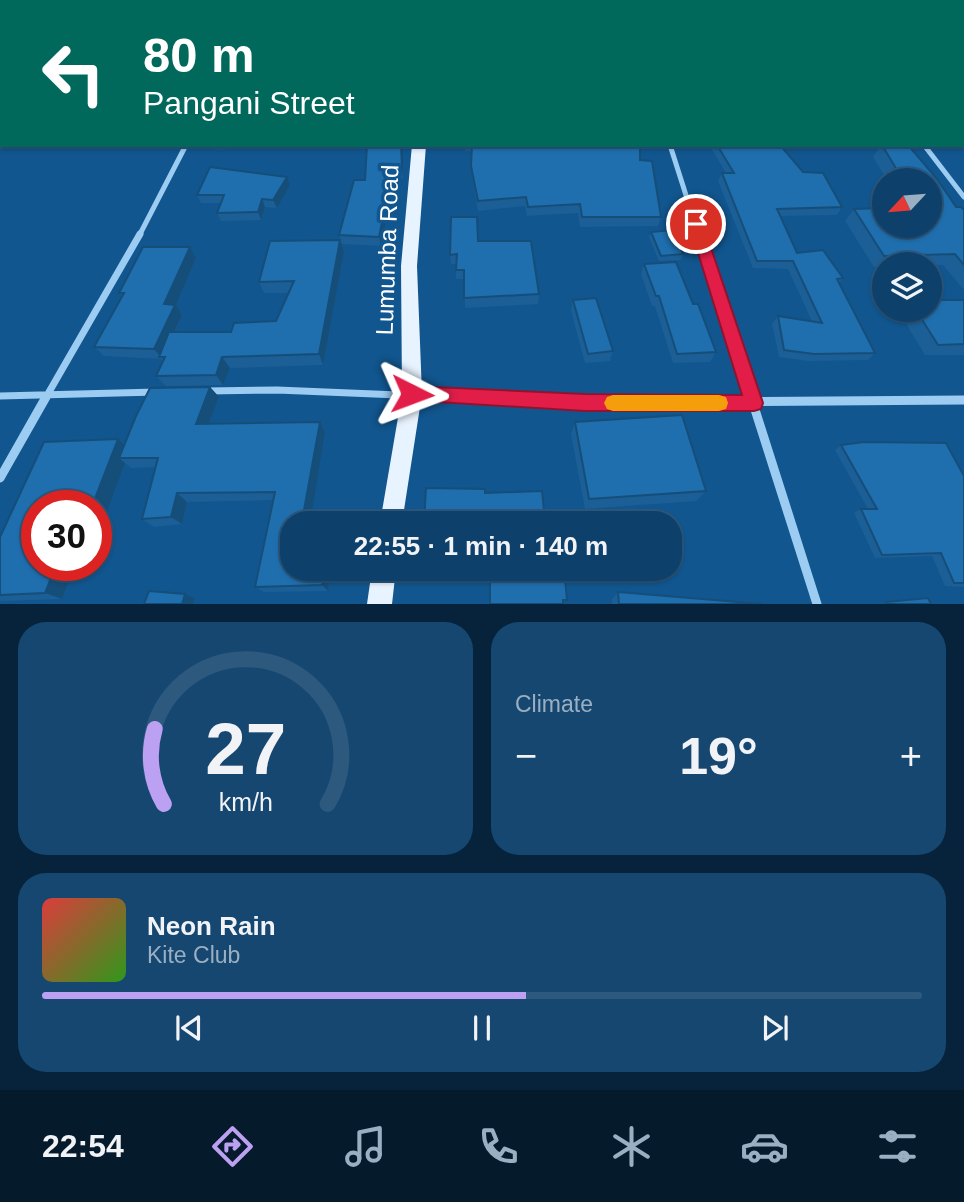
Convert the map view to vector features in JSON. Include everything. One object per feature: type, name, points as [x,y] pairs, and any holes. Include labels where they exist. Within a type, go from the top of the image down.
[{"type":"main road","name":"Lumumba Road","points":[[393,511],[412,394],[409,266],[419,147]]},
{"type":"main road","points":[[379,604],[382,581]]},
{"type":"street","points":[[0,478],[142,231],[185,147]]},
{"type":"street","points":[[671,147],[817,604]]},
{"type":"street","points":[[926,147],[964,197]]},
{"type":"street","points":[[196,391],[276,390],[412,394],[585,403],[964,400]]},
{"type":"street","points":[[0,396],[169,392]]},
{"type":"building","points":[[367,147],[401,147],[402,168],[393,169],[379,237],[339,235],[354,180],[365,180]]},
{"type":"building","points":[[472,147],[640,147],[640,160],[652,161],[661,217],[582,217],[580,204],[528,207],[526,197],[478,201],[471,166]]},
{"type":"building","points":[[718,147],[782,147],[803,172],[823,173],[842,207],[777,209],[797,253],[823,250],[843,278],[837,279],[875,353],[814,354],[784,350],[778,316],[822,323],[793,261],[757,261],[722,173],[734,173]]},
{"type":"building","points":[[883,147],[910,147],[928,168],[896,168]]},
{"type":"building","points":[[210,167],[287,177],[273,200],[262,199],[258,212],[217,213],[224,195],[197,195]]},
{"type":"building","points":[[942,186],[956,207],[964,210],[964,265],[955,254],[881,252],[873,238],[942,238]]},
{"type":"building","points":[[872,208],[872,237],[854,209]]},
{"type":"building","points":[[451,217],[477,217],[478,241],[531,241],[539,294],[464,298],[464,270],[456,270],[457,254],[450,255]]},
{"type":"building","points":[[673,230],[683,254],[661,256],[651,232]]},
{"type":"building","points":[[340,240],[319,354],[222,357],[216,375],[156,376],[165,357],[159,357],[169,332],[231,332],[234,323],[276,321],[294,281],[259,282],[270,241]]},
{"type":"building","points":[[143,247],[190,247],[164,304],[175,305],[154,349],[94,347],[124,293],[119,293]]},
{"type":"building","points":[[676,262],[693,304],[698,304],[716,352],[677,354],[659,296],[656,296],[644,264]]},
{"type":"building","points":[[596,298],[613,351],[588,354],[573,300]]},
{"type":"building","points":[[942,300],[964,300],[964,344],[938,345],[924,322],[942,322]]},
{"type":"building","points":[[210,387],[196,424],[320,422],[304,510],[333,511],[280,511],[280,581],[323,581],[322,585],[255,587],[275,492],[177,493],[171,517],[142,519],[158,458],[119,458],[150,388]]},
{"type":"building","points":[[682,415],[706,491],[589,499],[575,422]]},
{"type":"building","points":[[118,439],[98,490],[22,490],[44,442]]},
{"type":"building","points":[[864,442],[946,443],[964,476],[964,583],[954,583],[941,553],[882,555],[861,509],[877,509],[841,445]]},
{"type":"building","points":[[426,488],[485,489],[485,493],[542,491],[544,511],[425,511]]},
{"type":"building","points":[[21,492],[21,581],[50,581],[45,593],[0,595],[0,537]]},
{"type":"building","points":[[490,581],[565,581],[567,600],[563,600],[563,604],[490,604]]},
{"type":"building","points":[[149,591],[185,594],[182,604],[144,604]]},
{"type":"building","points":[[618,592],[762,604],[619,604]]},
{"type":"building","points":[[928,598],[931,604],[886,602]]},
{"type":"slow traffic","points":[[613,403],[719,403]]},
{"type":"route","points":[[412,394],[585,403],[754,403],[696,224]]}]
